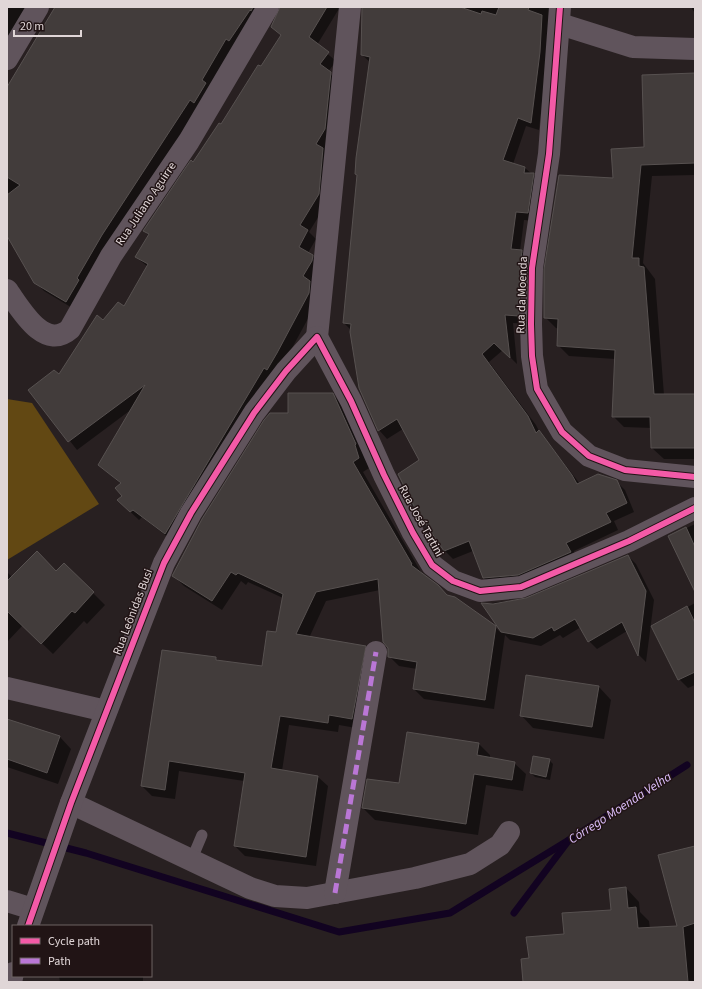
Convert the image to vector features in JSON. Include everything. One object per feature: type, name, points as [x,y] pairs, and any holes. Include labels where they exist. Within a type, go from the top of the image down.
[{"type":"street","points":[[7,59],[38,7]]},
{"type":"street","name":"Rua Juliano Aguirre","points":[[7,290],[31,323],[40,332],[57,336],[63,335],[70,329],[111,256],[189,141],[268,7]]},
{"type":"street","points":[[317,337],[350,7]]},
{"type":"street","points":[[560,15],[633,47],[695,49]]},
{"type":"street","name":"Rua da Moenda","points":[[560,15],[549,154],[532,268],[531,332],[532,356],[537,389],[562,432],[589,456],[625,470],[672,476],[695,477]]},
{"type":"street","name":"Rua José Tartini","points":[[317,337],[351,401],[384,475],[413,533],[432,565],[453,581],[480,591],[521,586],[629,541],[695,508]]},
{"type":"street","name":"Rua Leônidas Busi","points":[[7,901],[31,917],[71,803],[164,563],[191,513],[254,413],[286,371],[317,337]]},
{"type":"street","points":[[335,893],[376,652]]},
{"type":"street","points":[[7,688],[106,711]]},
{"type":"street","points":[[71,803],[250,888],[275,896],[307,898],[415,878],[470,864],[500,844],[510,832]]},
{"type":"lane","points":[[191,861],[202,835]]},
{"type":"shaded area","points":[[7,399],[32,403],[99,504],[7,560]]},
{"type":"building","points":[[55,7],[253,7],[229,41],[226,39],[202,80],[206,83],[194,103],[190,100],[102,235],[77,278],[79,280],[66,302],[34,283],[7,236],[7,195],[20,185],[7,177],[7,87]]},
{"type":"building","points":[[280,7],[327,7],[309,37],[329,52],[320,64],[331,72],[325,129],[316,144],[323,148],[319,194],[300,225],[308,230],[299,247],[313,255],[312,261],[303,276],[310,281],[309,293],[267,370],[264,368],[165,534],[133,510],[130,512],[117,500],[122,496],[115,488],[121,483],[98,465],[145,385],[68,442],[28,390],[54,370],[59,374],[97,315],[103,320],[118,302],[124,306],[148,264],[135,257],[149,234],[143,231],[191,160],[193,162],[219,123],[221,124],[258,65],[261,66],[281,35],[271,27]]},
{"type":"building","points":[[362,7],[460,7],[481,14],[482,11],[496,15],[499,7],[529,7],[528,10],[542,15],[540,52],[531,123],[518,118],[503,160],[525,167],[524,173],[534,173],[528,213],[516,212],[511,249],[522,250],[519,316],[505,315],[510,358],[494,343],[482,354],[528,416],[536,433],[539,430],[577,484],[598,474],[617,480],[627,503],[606,513],[611,522],[566,543],[571,552],[518,575],[483,578],[469,541],[444,551],[416,510],[398,474],[419,460],[397,419],[378,431],[359,388],[350,332],[351,324],[343,323],[357,175],[355,174],[356,158],[370,57],[361,55]]},
{"type":"building","points":[[695,73],[695,163],[641,165],[632,258],[639,258],[639,266],[644,267],[654,394],[695,394],[695,448],[651,448],[650,417],[612,417],[615,350],[557,346],[558,319],[544,318],[544,269],[559,175],[613,178],[611,149],[644,147],[642,75]]},
{"type":"building","points":[[288,393],[333,393],[356,444],[359,458],[353,462],[412,564],[411,565],[438,585],[447,595],[455,597],[496,626],[485,700],[413,689],[417,662],[388,657],[388,648],[383,642],[378,579],[316,592],[296,634],[366,646],[352,719],[329,715],[328,723],[280,716],[271,768],[318,776],[306,857],[234,846],[245,773],[169,761],[165,790],[141,786],[162,650],[216,657],[216,660],[262,666],[267,631],[276,632],[283,594],[238,573],[236,575],[231,572],[212,601],[172,576],[202,519],[264,420],[270,413],[288,413]]},
{"type":"building","points":[[686,527],[695,547],[695,592],[668,536]]},
{"type":"building","points":[[37,551],[56,571],[64,563],[94,592],[75,613],[72,611],[41,644],[7,611],[7,581]]},
{"type":"building","points":[[628,555],[646,591],[638,656],[622,622],[588,642],[575,619],[554,631],[552,627],[533,638],[501,632],[481,603],[493,604],[526,598]]},
{"type":"building","points":[[687,606],[695,623],[695,672],[678,680],[651,626]]},
{"type":"building","points":[[526,675],[599,686],[592,727],[520,716]]},
{"type":"building","points":[[7,719],[60,736],[47,773],[7,759]]},
{"type":"building","points":[[407,732],[479,743],[477,755],[515,762],[512,780],[474,774],[466,824],[362,808],[367,779],[399,783]]},
{"type":"building","points":[[533,756],[550,759],[546,777],[530,773]]},
{"type":"building","points":[[695,846],[695,923],[683,927],[688,982],[523,982],[521,959],[529,958],[526,937],[564,934],[562,913],[611,910],[609,889],[626,887],[628,908],[636,907],[638,928],[677,926],[658,855]]},
{"type":"waterway","name":"Córrego Moenda Velha","points":[[514,913],[569,840],[687,765]]},
{"type":"waterway","points":[[7,833],[86,853],[339,932],[450,913],[569,840]]},
{"type":"marked path","points":[[335,893],[376,652]]},
{"type":"cycle path","points":[[560,7],[549,154],[532,268],[532,356],[537,389],[562,432],[589,456],[625,470],[695,477]]},
{"type":"cycle path","points":[[28,925],[71,803],[164,563],[191,513],[254,413],[286,371],[317,337],[351,401],[384,475],[413,533],[432,565],[453,581],[480,591],[521,587],[629,541],[695,508]]}]
